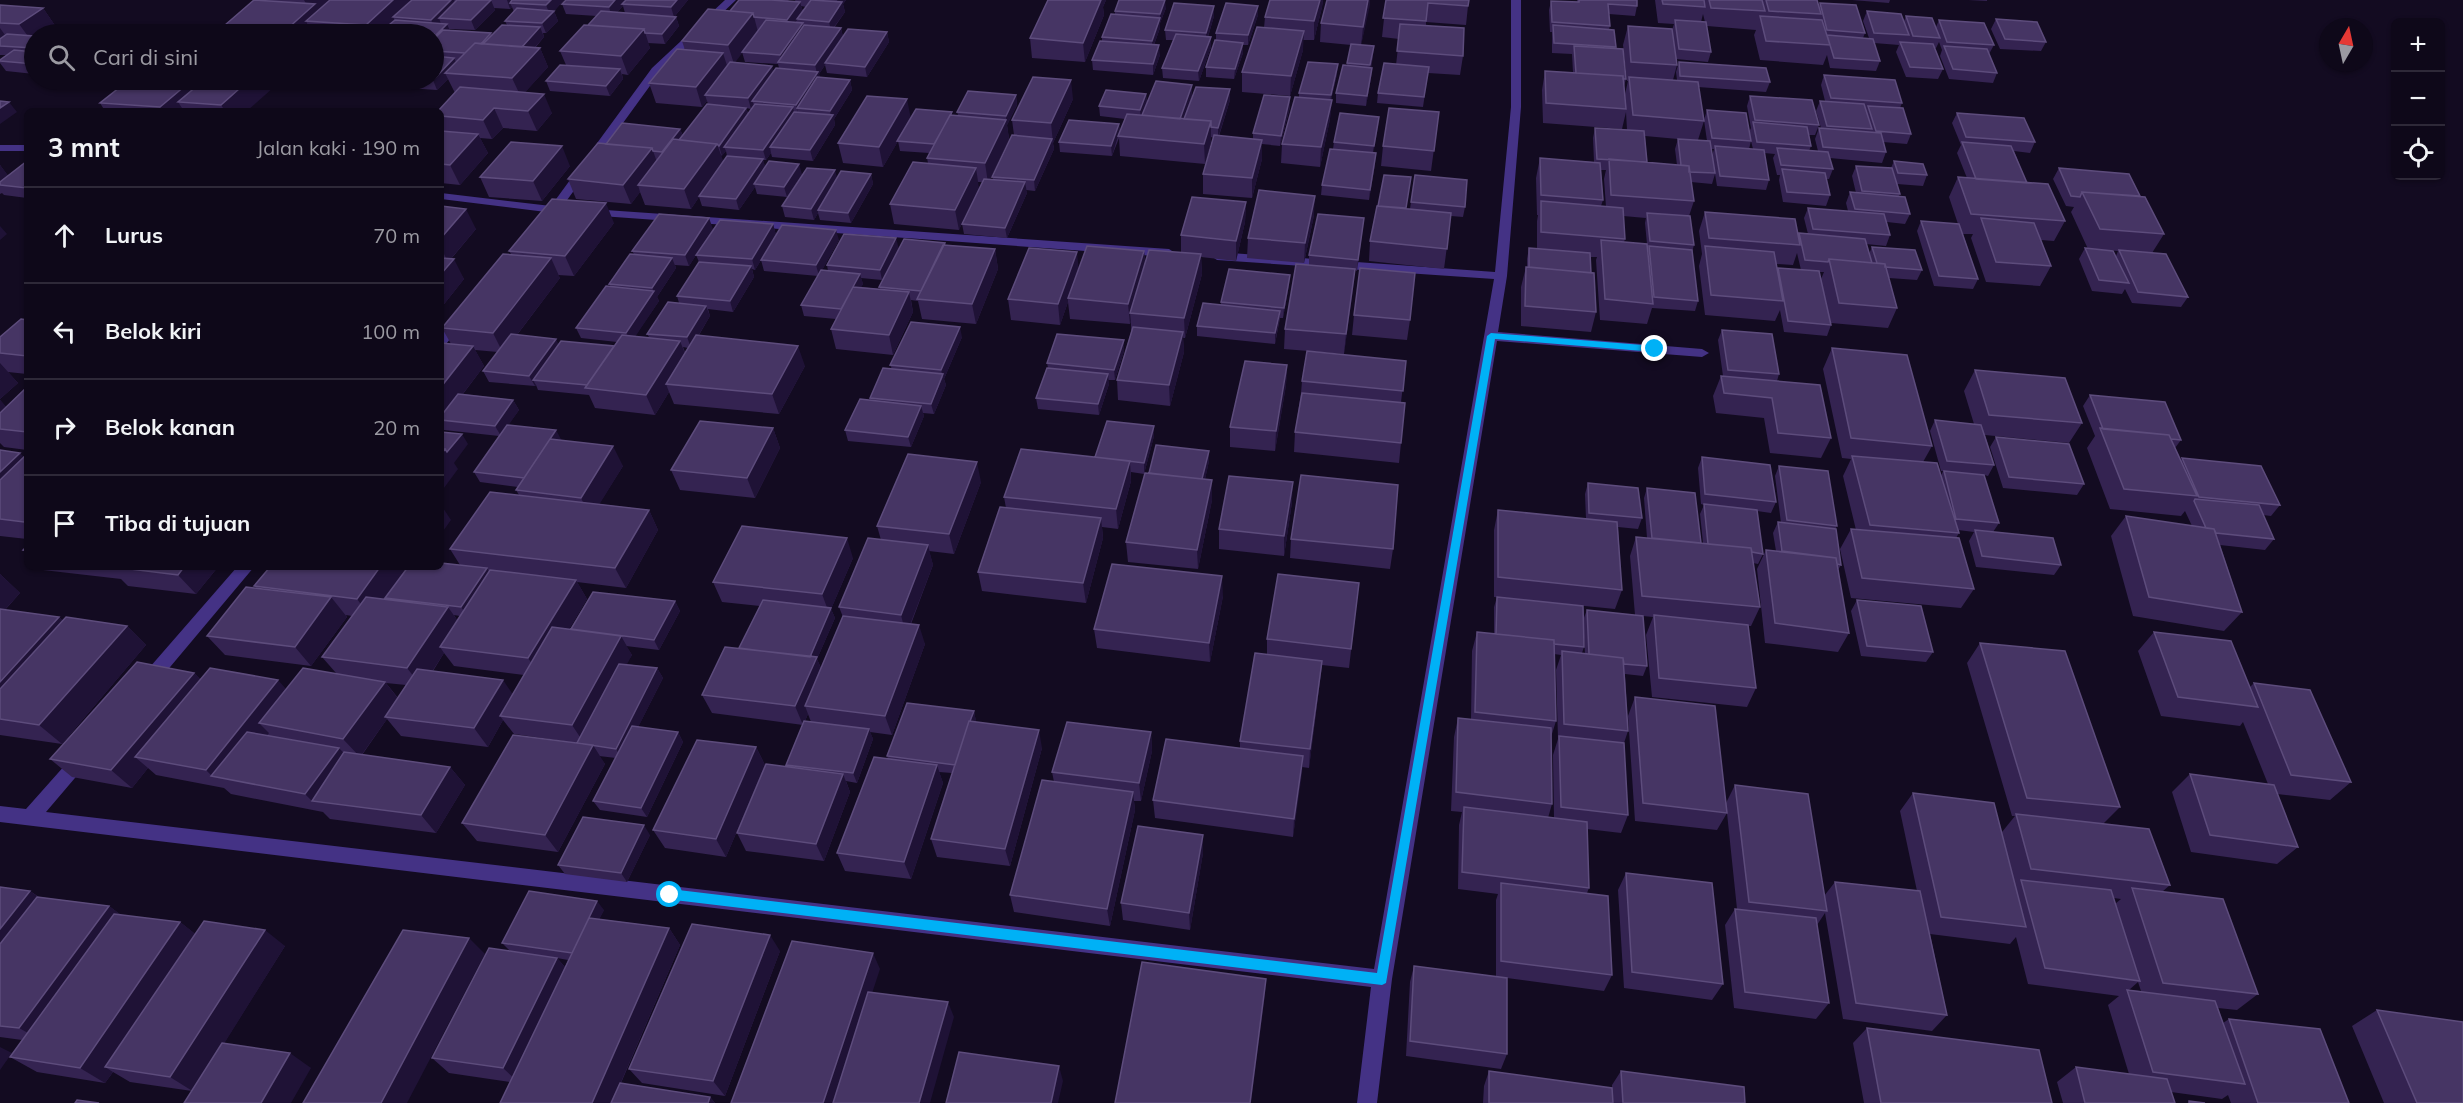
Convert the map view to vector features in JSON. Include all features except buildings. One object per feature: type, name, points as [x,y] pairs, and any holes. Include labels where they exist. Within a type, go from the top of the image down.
[{"type":"street","points":[[550,215],[656,70],[730,0]]},
{"type":"street","points":[[1367,1103],[1382,979],[1501,276],[1516,107],[1516,0]]},
{"type":"street","points":[[0,148],[24,148]]},
{"type":"street","points":[[444,197],[550,215],[1181,254]]},
{"type":"street","points":[[1205,256],[1501,276]]},
{"type":"street","points":[[444,338],[464,315]]},
{"type":"street","points":[[1491,336],[1702,353]]},
{"type":"street","points":[[138,693],[243,570]]},
{"type":"street","points":[[29,819],[91,747]]},
{"type":"street","points":[[0,814],[1382,979]]},
{"type":"route","points":[[670,895],[1382,979],[1491,336],[1655,349]]}]
